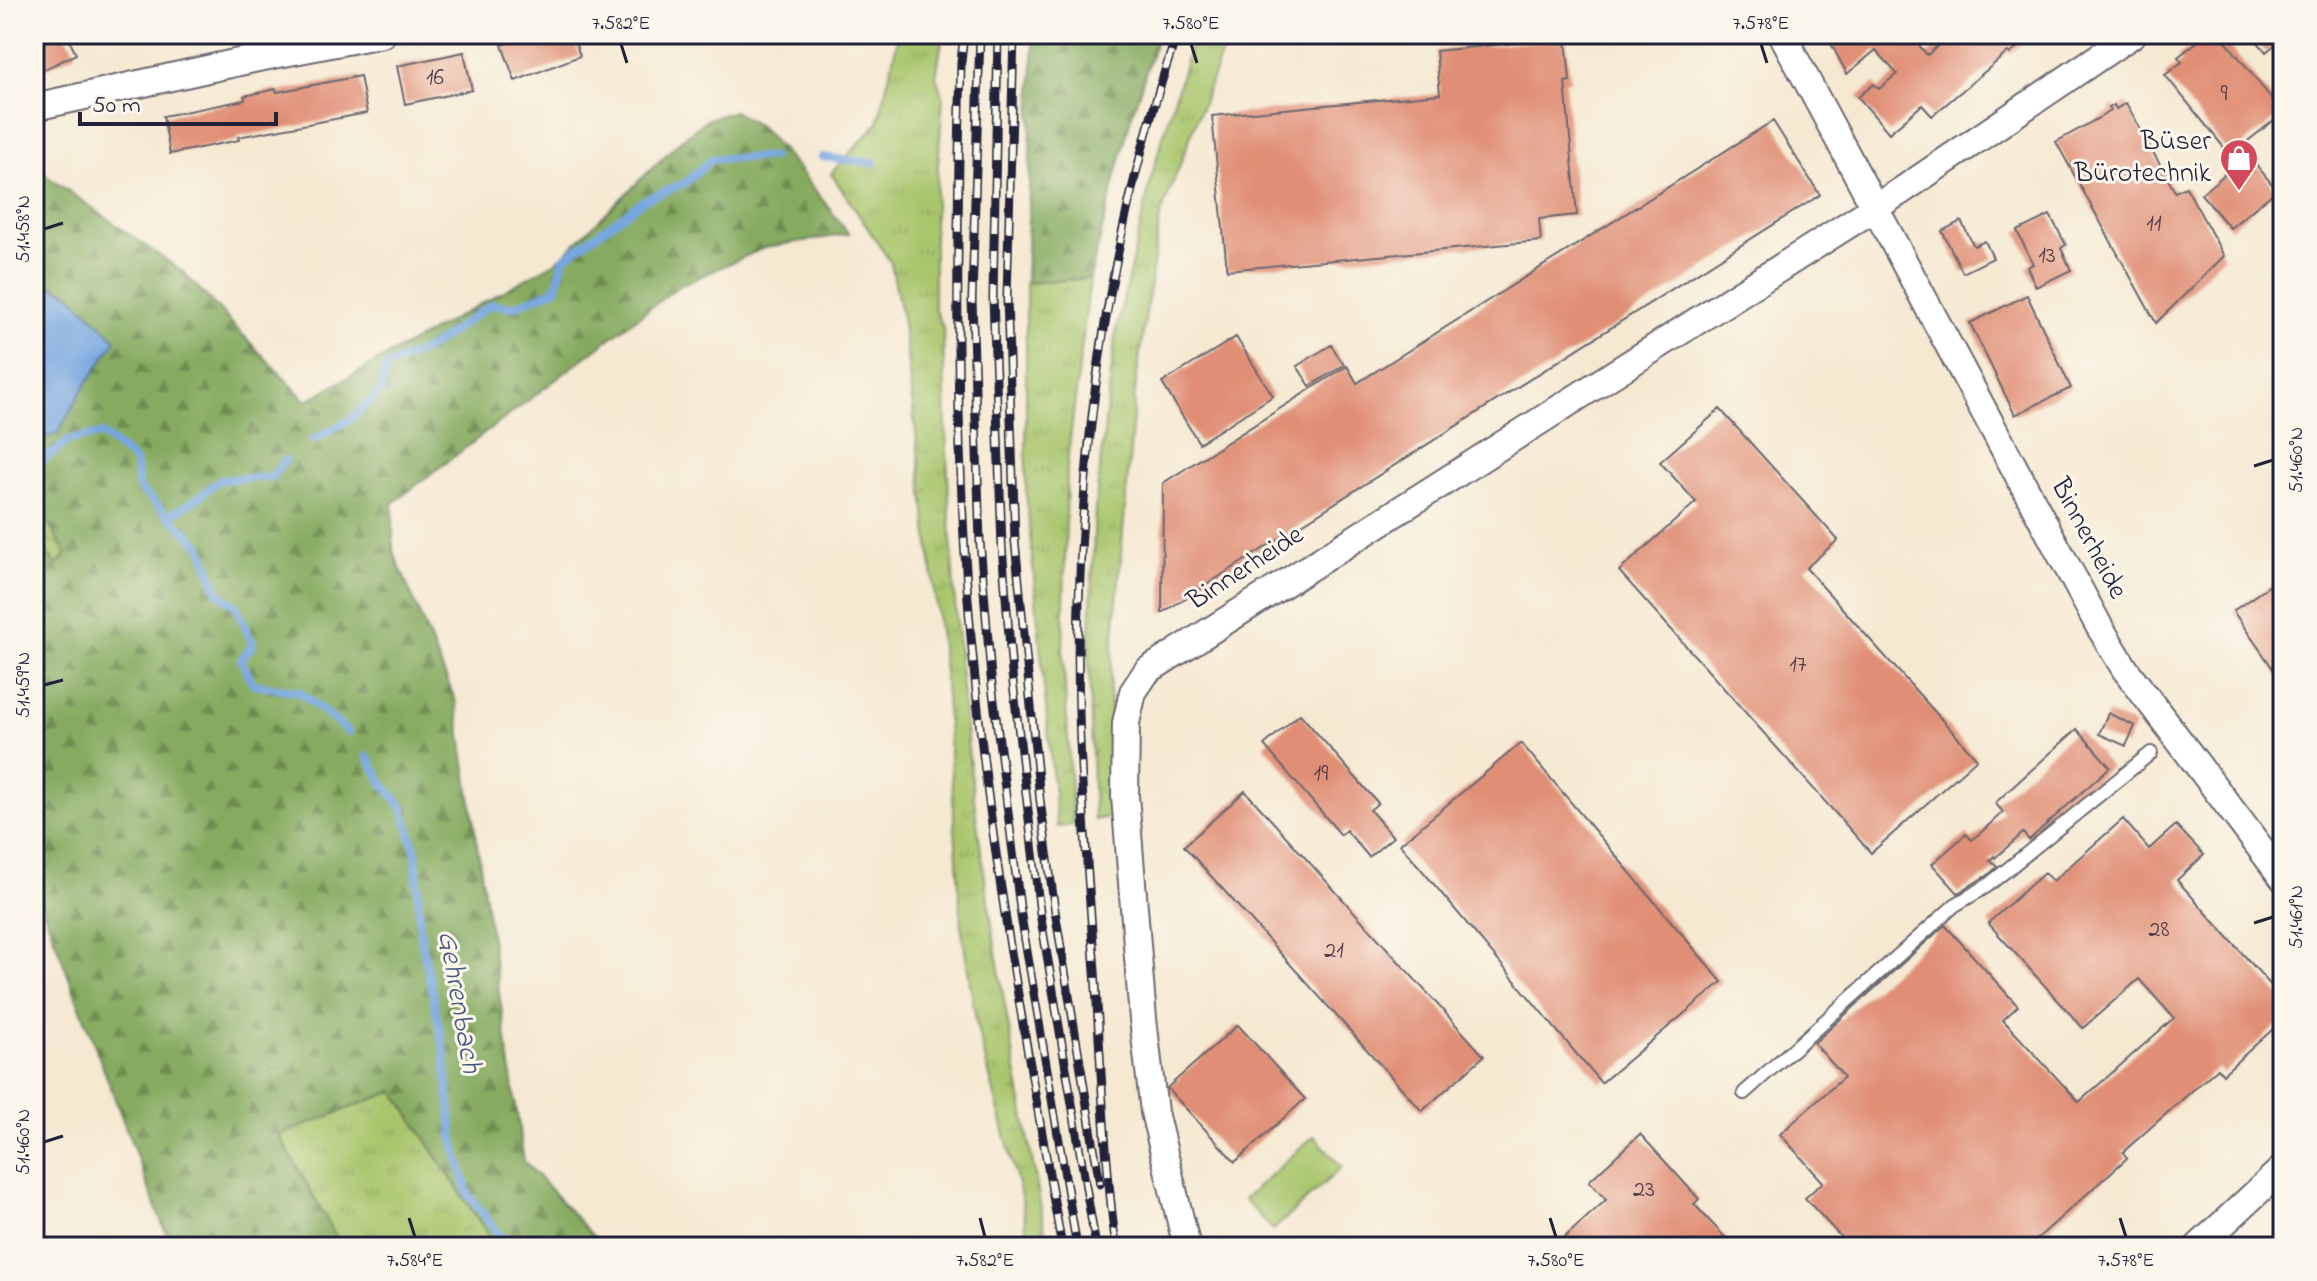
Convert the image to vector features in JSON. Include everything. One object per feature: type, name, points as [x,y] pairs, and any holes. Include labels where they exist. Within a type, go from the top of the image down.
[{"type":"street","points":[[34,103],[39,106],[250,47],[382,34]]},
{"type":"street","name":"Binnerheide","points":[[1782,34],[2099,626],[2125,669],[2283,878]]},
{"type":"street","name":"Binnerheide","points":[[1187,1247],[1154,1112],[1143,1019],[1125,796],[1126,723],[1133,692],[1147,671],[1901,191],[2124,36]]},
{"type":"street","points":[[2198,1247],[2283,1168]]},
{"type":"lane","points":[[1744,1093],[1955,905],[1987,886],[2151,753]]},
{"type":"green space","points":[[899,34],[943,34],[936,77],[943,97],[934,220],[934,307],[943,328],[949,505],[961,682],[990,911],[1048,1247],[1029,1247],[1022,1200],[977,1027],[962,932],[945,681],[903,323],[891,263],[831,173],[878,123]]},
{"type":"green space","points":[[1034,34],[1158,34],[1130,121],[1090,278],[1026,283]]},
{"type":"green space","points":[[1194,34],[1229,34],[1160,217],[1136,381],[1109,694],[1120,815],[1094,820],[1089,658],[1095,509],[1116,331],[1154,167]]},
{"type":"green space","points":[[734,111],[762,128],[849,234],[766,247],[679,286],[393,503],[393,551],[456,702],[524,1161],[603,1247],[496,1247],[394,1091],[279,1135],[342,1247],[171,1247],[34,885],[34,167],[183,272],[306,401],[556,262],[681,140],[708,119]]},
{"type":"green space","points":[[1090,278],[1067,464],[1063,654],[1073,825],[1057,827],[1026,491],[1026,283]]},
{"type":"green space","points":[[34,500],[66,554],[57,565],[34,538]]},
{"type":"green space","points":[[394,1091],[496,1247],[342,1247],[279,1135]]},
{"type":"green space","points":[[1314,1136],[1342,1167],[1273,1230],[1244,1199]]},
{"type":"water","points":[[34,280],[69,293],[116,340],[58,433],[34,441]]},
{"type":"building","points":[[34,34],[66,34],[76,54],[41,71],[34,55]]},
{"type":"building","points":[[531,34],[572,34],[580,56],[515,81],[502,45]]},
{"type":"building","points":[[1826,34],[1910,34],[1927,55],[1952,34],[2034,34],[1932,116],[1922,105],[1889,133],[1858,97],[1874,84],[1879,89],[1897,74],[1876,50],[1847,74]]},
{"type":"building","points":[[2207,34],[2220,34],[2283,113],[2230,155],[2165,75],[2182,62],[2178,57]]},
{"type":"building","points":[[2251,34],[2283,34],[2283,38],[2266,52]]},
{"type":"building","points":[[1566,38],[1570,81],[1565,82],[1577,215],[1539,219],[1541,241],[1227,270],[1212,116],[1440,94],[1436,51]]},
{"type":"building","points":[[464,52],[472,90],[405,104],[397,66]]},
{"type":"building","points":[[360,76],[367,113],[238,137],[239,140],[170,154],[163,116],[245,100],[244,96],[276,89],[277,92]]},
{"type":"building","points":[[2126,103],[2175,192],[2186,187],[2224,256],[2156,323],[2056,142],[2111,111],[2109,108],[2114,105],[2116,109]]},
{"type":"building","points":[[1773,121],[1820,195],[1162,613],[1163,483],[1347,366],[1357,383]]},
{"type":"building","name":"Büser Bürotechnik","points":[[2248,155],[2277,190],[2230,228],[2201,194]]},
{"type":"building","points":[[2050,215],[2066,245],[2061,248],[2071,270],[2036,287],[2027,267],[2033,264],[2017,231]]},
{"type":"building","points":[[1961,221],[1974,246],[1985,241],[1993,258],[1963,273],[1942,231]]},
{"type":"building","points":[[2027,295],[2071,388],[2015,415],[1970,323]]},
{"type":"building","points":[[1236,337],[1273,396],[1199,443],[1162,383]]},
{"type":"building","points":[[1331,345],[1344,365],[1310,386],[1297,366]]},
{"type":"building","points":[[1720,409],[1838,540],[1806,568],[1977,759],[1871,853],[1619,571],[1696,502],[1660,462]]},
{"type":"building","points":[[2283,576],[2283,683],[2233,611]]},
{"type":"building","points":[[2108,713],[2135,726],[2126,746],[2099,734]]},
{"type":"building","points":[[1300,714],[1378,803],[1370,810],[1393,837],[1369,857],[1346,830],[1341,835],[1264,745]]},
{"type":"building","points":[[2077,729],[2110,767],[2029,840],[2023,833],[1994,856],[1990,860],[1997,867],[1985,878],[1958,893],[1932,864],[1966,834],[1972,840],[2003,812],[1995,803]]},
{"type":"building","points":[[1521,743],[1722,982],[1601,1083],[1400,844]]},
{"type":"building","points":[[1245,791],[1484,1056],[1422,1111],[1184,846]]},
{"type":"building","points":[[2123,819],[2149,849],[2176,825],[2204,855],[2177,880],[2283,999],[2283,1020],[2223,1074],[2218,1068],[2123,1152],[2127,1158],[2028,1247],[1850,1247],[1805,1198],[1823,1182],[1780,1134],[1844,1077],[1814,1043],[1945,925],[2018,1006],[2003,1020],[2079,1102],[2174,1018],[2139,979],[2083,1028],[1988,923],[2044,873],[2053,881]]},
{"type":"building","points":[[1238,1025],[1305,1099],[1235,1162],[1167,1088]]},
{"type":"building","points":[[1640,1134],[1699,1199],[1694,1204],[1734,1247],[1554,1247],[1606,1200],[1589,1181]]},
{"type":"waterway","points":[[313,440],[351,419],[381,391],[386,366],[427,349],[492,304],[512,307],[556,289],[564,258],[644,200],[685,183],[712,159],[773,157]]},
{"type":"waterway","points":[[822,157],[874,163]]},
{"type":"waterway","name":"Gehrenbach","points":[[34,463],[39,464],[69,440],[102,434],[135,461],[139,488],[201,546],[218,593],[236,606],[253,644],[241,660],[253,684],[300,692],[348,732]]},
{"type":"waterway","points":[[169,516],[219,480],[272,477],[285,460]]},
{"type":"waterway","name":"Gehrenbach","points":[[367,756],[384,785],[403,808],[416,854],[420,932],[444,1051],[454,1142],[468,1194],[499,1235],[517,1247]]},
{"type":"railway","points":[[964,34],[959,139],[958,371],[968,602],[1002,893],[1062,1247]]},
{"type":"railway","points":[[980,34],[972,300],[980,542],[991,677],[1021,916],[1077,1247]]},
{"type":"railway","points":[[998,34],[993,298],[1002,546],[1012,674],[1040,913],[1096,1247]]},
{"type":"railway","points":[[1014,34],[1007,298],[1015,541],[1040,800],[1100,1184]]},
{"type":"railway","points":[[1116,1247],[1106,1144],[1080,740],[1078,648],[1082,530],[1096,386],[1120,243],[1155,103],[1177,34]]},
{"type":"place","name":"Büser Bürotechnik","points":[[2239,192]]}]
